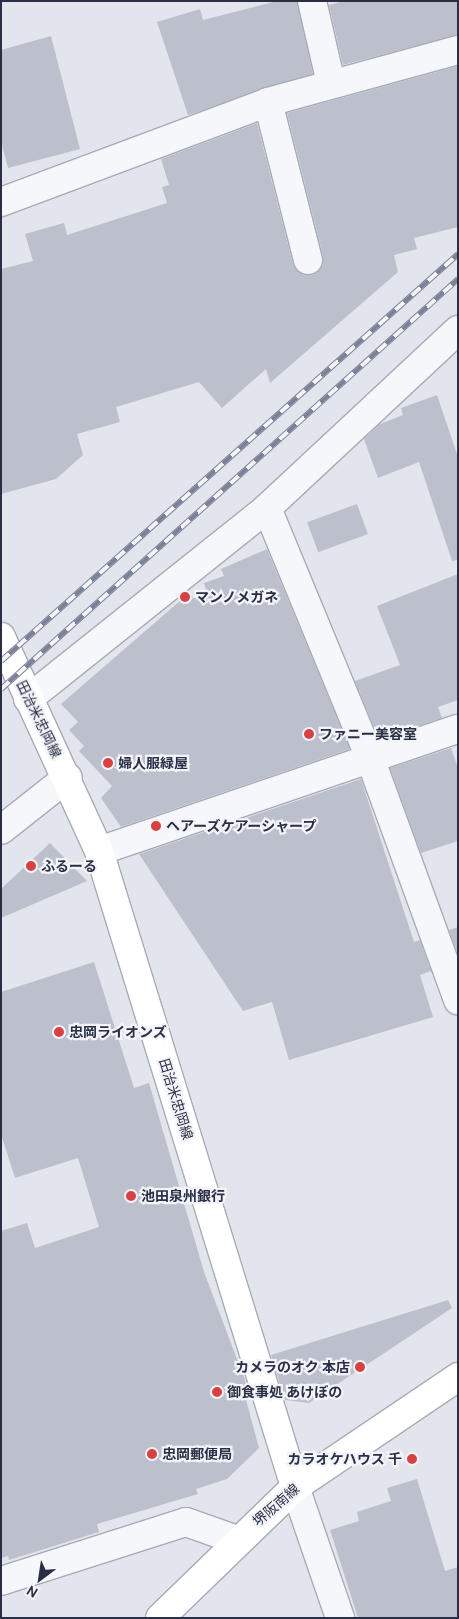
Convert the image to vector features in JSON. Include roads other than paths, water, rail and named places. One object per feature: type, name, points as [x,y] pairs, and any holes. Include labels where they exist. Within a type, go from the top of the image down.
[{"type":"main road","name":"田治米忠岡線","points":[[1,637],[28,699],[68,777],[99,851],[296,1487]]},
{"type":"main road","name":"堺阪南線","points":[[160,1618],[237,1540],[296,1487],[458,1377]]},
{"type":"street","points":[[312,1],[332,83]]},
{"type":"street","points":[[1,202],[268,102],[458,50]]},
{"type":"street","points":[[268,102],[308,260]]},
{"type":"street","points":[[28,699],[266,508],[458,330]]},
{"type":"street","points":[[266,508],[370,758],[458,1000]]},
{"type":"street","points":[[99,851],[458,729]]},
{"type":"street","points":[[1,830],[68,777]]},
{"type":"street","points":[[296,1487],[340,1618]]},
{"type":"street","points":[[1,1580],[186,1522],[237,1540]]},
{"type":"railway","points":[[1,661],[458,254]]},
{"type":"railway","points":[[1,689],[458,279]]},
{"type":"place","name":"マンノメガネ","points":[[185,597]]},
{"type":"place","name":"ファニー美容室","points":[[309,734]]},
{"type":"place","name":"婦人服緑屋","points":[[108,763]]},
{"type":"place","name":"ヘアーズケアーシャープ","points":[[156,826]]},
{"type":"place","name":"ふるーる","points":[[31,866]]},
{"type":"place","name":"忠岡ライオンズ","points":[[59,1032]]},
{"type":"place","name":"池田泉州銀行","points":[[131,1196]]},
{"type":"place","name":"カメラのオク 本店","points":[[360,1367]]},
{"type":"place","name":"御食事処 あけぼの","points":[[217,1392]]},
{"type":"place","name":"忠岡郵便局","points":[[152,1454]]},
{"type":"place","name":"カラオケハウス 千","points":[[412,1459]]}]
